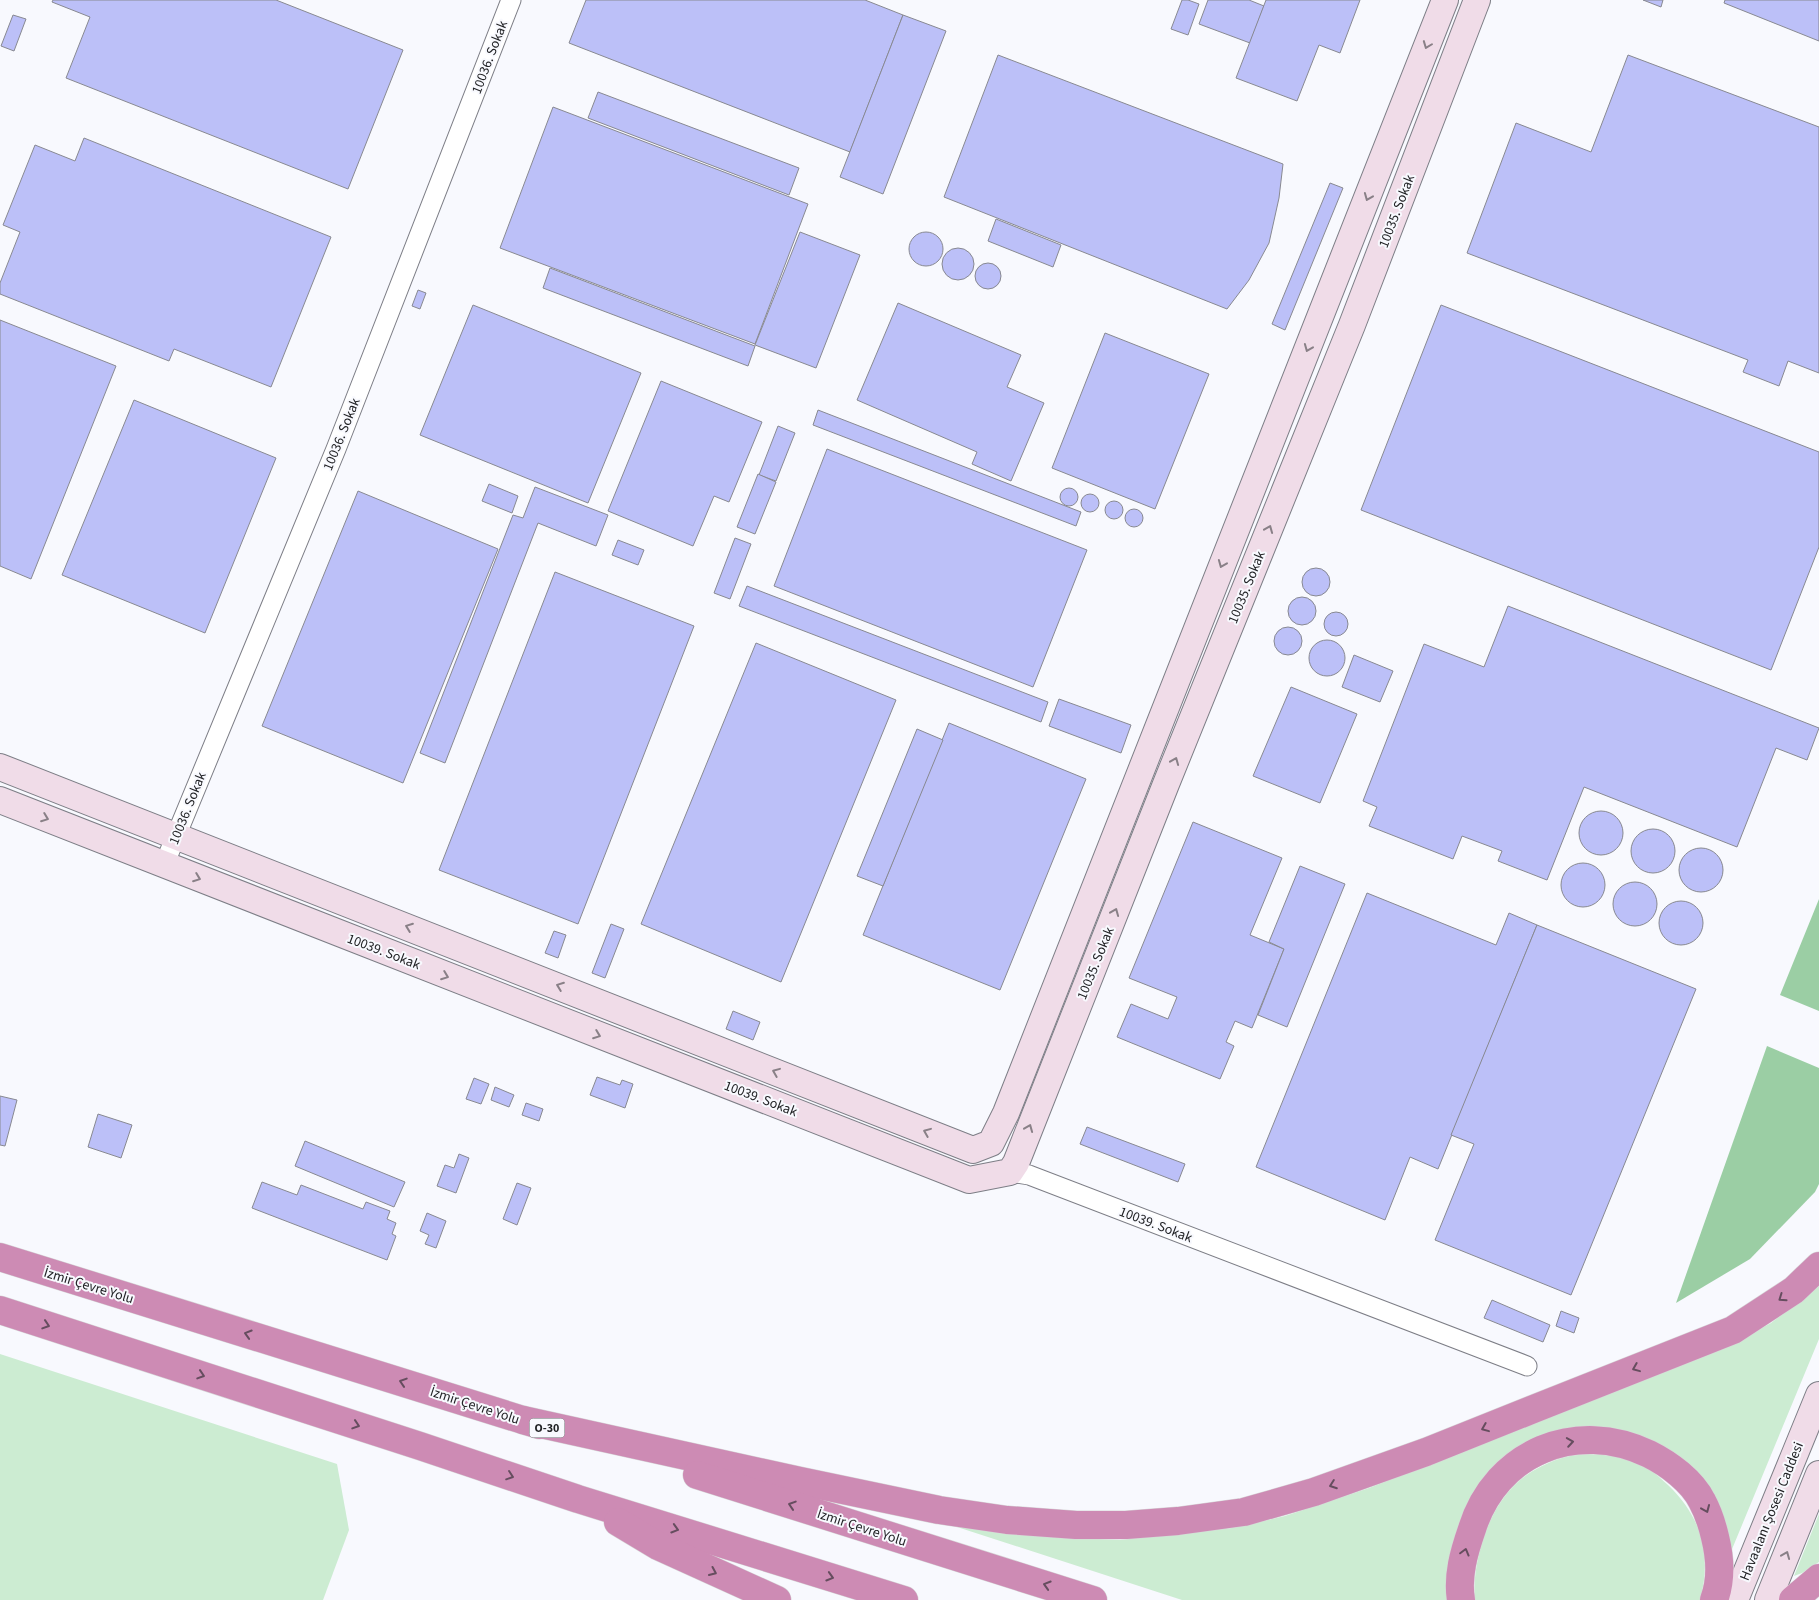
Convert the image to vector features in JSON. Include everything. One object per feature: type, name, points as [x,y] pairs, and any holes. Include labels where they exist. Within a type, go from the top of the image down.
[{"type":"highway","name":"İzmir Çevre Yolu","points":[[0,1257],[1093,1600]]},
{"type":"highway","points":[[523,1420],[939,1510],[1007,1520],[1076,1525],[1126,1525],[1178,1521],[1244,1512],[1314,1492],[1426,1452],[1733,1330],[1794,1290],[1819,1266]]},
{"type":"highway","points":[[0,1310],[578,1499],[904,1600]]},
{"type":"highway","points":[[1461,1600],[1459,1590],[1463,1557],[1482,1503],[1495,1484],[1516,1465],[1537,1452],[1569,1440],[1608,1440],[1639,1449],[1662,1460],[1683,1477],[1702,1500],[1712,1523],[1720,1555],[1718,1589],[1714,1600]]},
{"type":"highway","points":[[578,1499],[658,1546],[777,1600]]},
{"type":"highway","points":[[1793,1600],[1819,1578]]},
{"type":"street","name":"10036. Sokak","points":[[164,865],[339,440],[511,0]]},
{"type":"street","name":"10035. Sokak","points":[[176,836],[973,1150],[991,1143],[1006,1113],[1445,0]]},
{"type":"street","name":"10035. Sokak","points":[[1010,1172],[1016,1163],[1162,794],[1352,326],[1477,0]]},
{"type":"street","points":[[0,767],[176,836]]},
{"type":"street","name":"10039. Sokak","points":[[0,800],[969,1180],[1010,1172],[1029,1175],[1527,1366]]},
{"type":"street","name":"Havaalanı Şosesi Caddesi","points":[[1735,1600],[1819,1395]]},
{"type":"street","points":[[1768,1600],[1819,1474]]},
{"type":"green space","points":[[1819,899],[1819,1011],[1780,995]]},
{"type":"green space","points":[[1767,1046],[1819,1068],[1819,1184],[1815,1192],[1750,1259],[1676,1303]]},
{"type":"green space","points":[[1819,1286],[1819,1339],[1730,1554],[1664,1447],[1640,1436],[1612,1428],[1582,1427],[1544,1436],[1507,1457],[1484,1478],[1469,1501],[1458,1527],[1447,1600],[1182,1600],[954,1526],[1056,1537],[1120,1540],[1232,1528],[1285,1516],[1369,1488],[1726,1347],[1771,1323]]},
{"type":"green space","points":[[0,1354],[337,1464],[349,1530],[323,1600],[0,1600]]},
{"type":"green space","points":[[1589,1454],[1620,1457],[1642,1465],[1680,1497],[1696,1524],[1704,1553],[1705,1568],[1700,1600],[1475,1600],[1475,1577],[1481,1547],[1488,1525],[1503,1499],[1512,1488],[1534,1470],[1562,1458]]},
{"type":"green space","points":[[1819,1514],[1819,1562],[1794,1576]]},
{"type":"building","points":[[53,0],[276,0],[403,50],[348,189],[66,78],[90,17],[52,2]]},
{"type":"building","points":[[586,0],[865,0],[903,15],[850,152],[569,43]]},
{"type":"building","points":[[1182,0],[1199,4],[1188,35],[1171,29]]},
{"type":"building","points":[[1208,0],[1249,0],[1264,6],[1250,43],[1199,24]]},
{"type":"building","points":[[1266,0],[1360,0],[1340,53],[1319,45],[1297,101],[1236,78]]},
{"type":"building","points":[[1643,0],[1663,0],[1661,7]]},
{"type":"building","points":[[1725,0],[1819,0],[1819,41],[1724,3]]},
{"type":"building","points":[[13,15],[26,19],[14,51],[1,46]]},
{"type":"building","points":[[903,15],[946,31],[883,194],[840,177]]},
{"type":"building","points":[[998,55],[1283,164],[1279,198],[1269,243],[1249,280],[1227,309],[944,197]]},
{"type":"building","points":[[1628,55],[1819,127],[1819,373],[1788,361],[1779,386],[1743,372],[1748,360],[1467,253],[1516,123],[1591,152]]},
{"type":"building","points":[[598,92],[799,168],[789,195],[588,118]]},
{"type":"building","points":[[553,107],[808,204],[755,344],[500,248]]},
{"type":"building","points":[[84,138],[331,237],[271,387],[174,349],[169,361],[0,294],[0,283],[20,232],[3,225],[35,145],[75,161]]},
{"type":"building","points":[[1330,183],[1343,188],[1285,330],[1272,324]]},
{"type":"building","points":[[996,219],[1061,245],[1053,267],[988,241]]},
{"type":"building","points":[[800,232],[860,255],[816,368],[755,345]]},
{"type":"building","points":[[926,232],[938,237],[943,249],[938,261],[926,266],[914,261],[909,249],[914,237]]},
{"type":"building","points":[[958,248],[964,249],[969,253],[973,258],[973,270],[969,275],[964,279],[958,280],[952,279],[947,275],[943,270],[942,264],[943,258],[947,253],[952,249]]},
{"type":"building","points":[[988,263],[997,267],[1001,276],[997,285],[988,289],[979,285],[975,276],[979,267]]},
{"type":"building","points":[[550,268],[755,346],[748,366],[543,288]]},
{"type":"building","points":[[418,290],[426,293],[420,309],[412,306]]},
{"type":"building","points":[[898,303],[1021,355],[1007,387],[1044,403],[1011,481],[972,464],[977,452],[857,400]]},
{"type":"building","points":[[473,305],[641,373],[588,503],[420,435]]},
{"type":"building","points":[[1441,305],[1819,452],[1819,547],[1771,670],[1361,510]]},
{"type":"building","points":[[0,320],[116,366],[31,579],[0,566]]},
{"type":"building","points":[[1105,333],[1209,374],[1155,509],[1052,468]]},
{"type":"building","points":[[661,381],[762,422],[729,502],[714,496],[693,546],[608,511]]},
{"type":"building","points":[[134,400],[276,458],[205,633],[62,575]]},
{"type":"building","points":[[818,410],[1081,512],[1076,526],[813,425]]},
{"type":"building","points":[[778,426],[795,433],[776,481],[759,475]]},
{"type":"building","points":[[827,449],[1087,550],[1033,687],[774,586]]},
{"type":"building","points":[[758,474],[776,482],[755,534],[737,527]]},
{"type":"building","points":[[489,484],[518,496],[512,513],[482,501]]},
{"type":"building","points":[[535,487],[608,515],[596,546],[538,523],[445,763],[420,753],[513,515],[523,518]]},
{"type":"building","points":[[1069,488],[1075,491],[1078,497],[1075,503],[1069,506],[1063,503],[1060,497],[1063,491]]},
{"type":"building","points":[[358,491],[498,549],[403,783],[262,726]]},
{"type":"building","points":[[1086,494],[1094,494],[1099,499],[1097,510],[1086,512],[1081,507],[1081,499]]},
{"type":"building","points":[[1110,501],[1118,501],[1123,506],[1121,517],[1110,519],[1105,514],[1105,506]]},
{"type":"building","points":[[1134,509],[1140,512],[1143,518],[1140,524],[1134,527],[1128,524],[1125,518],[1128,512]]},
{"type":"building","points":[[735,538],[751,544],[730,599],[714,593]]},
{"type":"building","points":[[618,540],[644,550],[638,565],[612,555]]},
{"type":"building","points":[[1316,568],[1326,572],[1330,582],[1326,592],[1316,596],[1306,592],[1302,582],[1306,572]]},
{"type":"building","points":[[555,572],[694,626],[578,924],[439,870]]},
{"type":"building","points":[[747,586],[1048,702],[1041,722],[739,606]]},
{"type":"building","points":[[1302,597],[1312,601],[1316,611],[1312,621],[1302,625],[1292,621],[1288,611],[1292,601]]},
{"type":"building","points":[[1508,606],[1819,728],[1807,760],[1776,748],[1737,847],[1584,787],[1547,880],[1498,861],[1502,851],[1462,836],[1453,859],[1369,826],[1377,807],[1363,801],[1424,644],[1484,667]]},
{"type":"building","points":[[1336,612],[1345,615],[1348,624],[1345,633],[1336,636],[1327,633],[1324,624],[1327,615]]},
{"type":"building","points":[[1288,627],[1298,631],[1302,641],[1298,651],[1288,655],[1278,651],[1274,641],[1278,631]]},
{"type":"building","points":[[1327,640],[1339,646],[1345,658],[1339,670],[1327,676],[1315,670],[1309,658],[1315,646]]},
{"type":"building","points":[[756,643],[896,700],[781,982],[641,924]]},
{"type":"building","points":[[1354,655],[1393,671],[1380,702],[1342,687]]},
{"type":"building","points":[[1291,687],[1357,714],[1320,803],[1253,776]]},
{"type":"building","points":[[1059,699],[1131,725],[1121,753],[1049,726]]},
{"type":"building","points":[[949,723],[1086,779],[1000,990],[863,935]]},
{"type":"building","points":[[917,729],[943,740],[883,886],[857,876]]},
{"type":"building","points":[[1605,811],[1617,817],[1622,824],[1622,842],[1617,849],[1610,854],[1597,855],[1589,852],[1582,845],[1579,829],[1582,821],[1589,814]]},
{"type":"building","points":[[1193,822],[1282,858],[1250,935],[1284,949],[1252,1028],[1235,1021],[1226,1042],[1234,1046],[1220,1079],[1117,1037],[1131,1004],[1168,1019],[1177,997],[1129,978]]},
{"type":"building","points":[[1657,829],[1669,835],[1674,842],[1674,860],[1669,867],[1662,872],[1649,873],[1641,870],[1634,863],[1631,847],[1634,839],[1641,832]]},
{"type":"building","points":[[1705,848],[1717,854],[1722,861],[1722,879],[1717,886],[1710,891],[1697,892],[1689,889],[1682,882],[1679,866],[1682,858],[1689,851]]},
{"type":"building","points":[[1587,863],[1599,869],[1604,876],[1604,894],[1599,901],[1592,906],[1579,907],[1571,904],[1564,897],[1561,881],[1564,873],[1571,866]]},
{"type":"building","points":[[1300,866],[1345,884],[1287,1027],[1258,1015],[1284,949],[1269,942]]},
{"type":"building","points":[[1639,882],[1651,888],[1656,895],[1656,913],[1651,920],[1644,925],[1631,926],[1623,923],[1616,916],[1613,900],[1616,892],[1623,885]]},
{"type":"building","points":[[1367,893],[1496,945],[1509,913],[1537,925],[1438,1169],[1410,1157],[1385,1220],[1256,1167]]},
{"type":"building","points":[[1677,901],[1685,901],[1697,907],[1703,923],[1697,939],[1685,945],[1677,945],[1665,939],[1659,927],[1659,919],[1665,907]]},
{"type":"building","points":[[611,924],[624,929],[605,978],[592,973]]},
{"type":"building","points":[[1537,925],[1696,989],[1571,1295],[1435,1240],[1474,1144],[1451,1135]]},
{"type":"building","points":[[554,931],[566,935],[558,958],[545,953]]},
{"type":"building","points":[[733,1011],[760,1022],[753,1040],[726,1029]]},
{"type":"building","points":[[597,1077],[620,1085],[622,1080],[633,1084],[625,1108],[590,1095]]},
{"type":"building","points":[[474,1078],[489,1084],[481,1104],[466,1099]]},
{"type":"building","points":[[495,1087],[514,1095],[509,1107],[491,1100]]},
{"type":"building","points":[[0,1096],[17,1100],[5,1146],[0,1145]]},
{"type":"building","points":[[526,1103],[543,1109],[539,1121],[522,1115]]},
{"type":"building","points":[[98,1114],[132,1125],[121,1158],[88,1147]]},
{"type":"building","points":[[1087,1127],[1185,1164],[1178,1182],[1080,1144]]},
{"type":"building","points":[[305,1141],[405,1182],[394,1207],[295,1166]]},
{"type":"building","points":[[459,1154],[469,1158],[456,1193],[437,1186],[445,1165],[454,1168]]},
{"type":"building","points":[[262,1182],[297,1195],[301,1185],[363,1209],[366,1202],[390,1211],[387,1219],[396,1223],[392,1234],[396,1236],[387,1260],[252,1208]]},
{"type":"building","points":[[517,1183],[531,1188],[517,1225],[503,1219]]},
{"type":"building","points":[[427,1213],[446,1221],[436,1248],[425,1244],[429,1235],[420,1231]]},
{"type":"building","points":[[1492,1300],[1550,1325],[1543,1342],[1484,1318]]},
{"type":"building","points":[[1561,1311],[1579,1318],[1574,1333],[1556,1326]]}]
